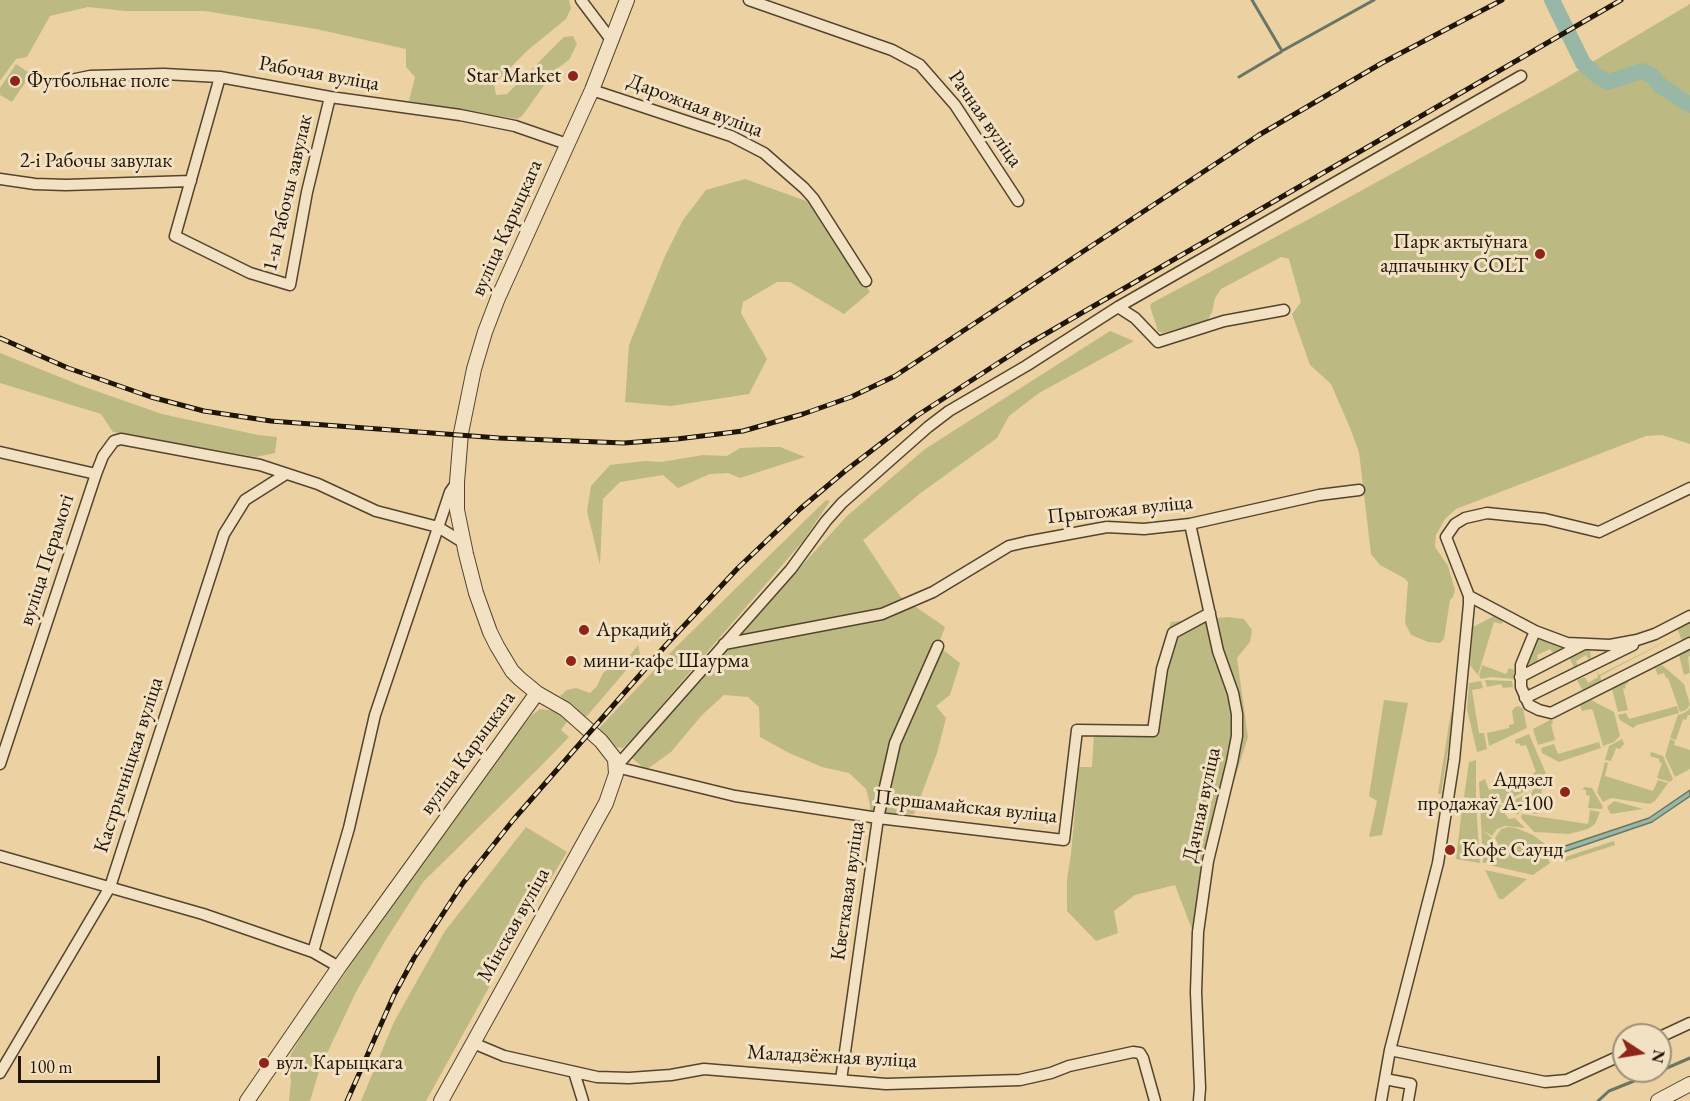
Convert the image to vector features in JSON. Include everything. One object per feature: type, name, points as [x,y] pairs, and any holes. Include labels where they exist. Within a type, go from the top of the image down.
[{"type":"street","points":[[581,0],[612,41]]},
{"type":"street","name":"вуліца Карыцкага","points":[[247,1101],[339,967],[537,693],[512,671],[490,632],[476,593],[457,510],[461,433],[474,369],[498,298],[592,90],[627,0]]},
{"type":"street","name":"Рачная вуліца","points":[[749,0],[892,50],[920,66],[955,105],[1017,201]]},
{"type":"street","name":"Рабочая вуліца","points":[[61,82],[90,76],[164,74],[220,77],[330,97],[460,115],[504,124],[567,144]]},
{"type":"street","points":[[616,768],[791,569],[826,521],[928,427],[949,411],[1026,366],[1118,307],[1521,76]]},
{"type":"street","name":"2-і Рабочы завулак","points":[[175,236],[220,77]]},
{"type":"street","name":"Дарожная вуліца","points":[[592,90],[731,136],[764,153],[813,198],[866,281]]},
{"type":"street","name":"1-ы Рабочы завулак","points":[[175,236],[250,273],[290,285],[307,192],[330,97]]},
{"type":"street","name":"2-і Рабочы завулак","points":[[0,179],[35,184],[66,185],[191,181]]},
{"type":"street","points":[[1118,307],[1135,318],[1158,342],[1224,321],[1284,310]]},
{"type":"street","name":"вуліца Перамогі","points":[[0,764],[96,474],[103,456],[114,441],[121,439],[260,465]]},
{"type":"street","points":[[0,452],[96,474]]},
{"type":"street","points":[[260,465],[318,484],[376,511],[438,527],[464,543]]},
{"type":"street","points":[[260,465],[266,486]]},
{"type":"street","name":"Кастрычніцкая вуліца","points":[[0,1073],[110,887],[218,549],[233,516],[245,500],[286,474]]},
{"type":"street","name":"вуліца Карыцкага","points":[[313,952],[349,828],[375,715],[450,492],[457,482]]},
{"type":"street","points":[[1381,1101],[1390,1050],[1438,863],[1454,760],[1467,639],[1469,596],[1446,537],[1455,524],[1465,518],[1487,513],[1537,518],[1599,532],[1690,488]]},
{"type":"street","name":"Прыгожая вуліца","points":[[724,644],[882,614],[933,592],[1009,546],[1107,527],[1144,529],[1190,524],[1318,495],[1359,490]]},
{"type":"street","name":"Дачная вуліца","points":[[1190,524],[1218,651],[1233,693],[1237,714],[1237,736],[1208,861],[1198,932],[1196,992],[1199,1101]]},
{"type":"street","points":[[1469,596],[1535,632],[1568,642],[1610,645],[1655,634]]},
{"type":"street","name":"Першамайская вуліца","points":[[616,768],[735,796],[878,818],[1064,840],[1077,730],[1153,731],[1162,669],[1173,633],[1210,613]]},
{"type":"street","points":[[1525,698],[1690,616]]},
{"type":"street","points":[[1535,632],[1527,649],[1520,676],[1525,698],[1533,708],[1551,713],[1690,643]]},
{"type":"street","points":[[1520,676],[1584,644]]},
{"type":"street","name":"Кветкавая вуліца","points":[[841,1080],[878,818],[895,743],[938,646]]},
{"type":"street","points":[[537,693],[565,709],[591,730],[609,749],[615,759],[616,768]]},
{"type":"street","name":"Мінская вуліца","points":[[441,1101],[606,803],[616,768]]},
{"type":"street","points":[[0,855],[202,914],[313,952],[339,967]]},
{"type":"street","points":[[1672,1031],[1690,1023]]},
{"type":"street","name":"Маладзёжная вуліца","points":[[473,1043],[504,1056],[597,1077],[629,1078],[671,1075],[704,1069],[886,1083],[1020,1080],[1069,1066],[1133,1052],[1140,1053],[1143,1058],[1155,1101]]},
{"type":"street","points":[[1390,1050],[1545,1082],[1567,1080],[1612,1059]]},
{"type":"street","points":[[574,1072],[583,1101]]},
{"type":"street","points":[[1385,1079],[1411,1084],[1408,1101]]},
{"type":"street","points":[[1658,1101],[1690,1084]]},
{"type":"shaded area","points":[[0,0],[569,0],[571,8],[566,19],[528,50],[494,84],[496,95],[507,94],[564,37],[573,36],[577,44],[569,60],[555,70],[522,116],[517,119],[409,101],[415,77],[406,67],[406,49],[316,29],[205,11],[125,11],[88,7],[50,16],[27,57],[16,59],[0,81]]},
{"type":"shaded area","points":[[1690,4],[1690,444],[1662,435],[1646,436],[1456,509],[1445,519],[1436,535],[1435,547],[1448,566],[1455,590],[1450,600],[1444,639],[1440,643],[1428,642],[1411,635],[1405,623],[1408,582],[1380,565],[1371,554],[1359,452],[1331,384],[1310,365],[1292,314],[1301,302],[1289,259],[1281,257],[1221,289],[1215,298],[1207,321],[1162,333],[1158,331],[1150,306],[1555,84]]},
{"type":"shaded area","name":"Футбольнае поле","points":[[16,64],[31,74],[12,102],[0,95],[0,88]]},
{"type":"shaded area","points":[[745,179],[809,202],[870,292],[844,314],[790,282],[777,282],[743,302],[741,313],[767,359],[749,394],[671,406],[625,402],[629,345],[665,256],[683,220],[706,190]]},
{"type":"shaded area","points":[[1110,331],[1134,341],[1039,393],[1009,416],[997,438],[922,492],[863,540],[900,596],[945,627],[938,646],[960,663],[950,695],[936,706],[946,718],[937,753],[914,814],[890,816],[870,813],[866,789],[849,773],[822,767],[760,737],[759,707],[748,697],[724,695],[702,715],[671,752],[646,770],[632,758],[744,629],[847,516],[925,449]]},
{"type":"shaded area","points":[[0,353],[82,386],[162,414],[277,437],[275,453],[256,457],[113,432],[101,414],[0,383]]},
{"type":"shaded area","points":[[780,447],[805,457],[740,478],[728,473],[710,474],[678,488],[663,475],[620,482],[603,499],[600,565],[587,511],[591,486],[610,465],[645,461],[661,462],[703,455],[727,456],[740,448]]},
{"type":"shaded area","points":[[826,500],[830,501],[803,541],[634,737],[623,748],[616,747],[599,732],[600,727],[677,646]]},
{"type":"shaded area","points":[[1494,616],[1503,621],[1502,624],[1494,622],[1478,675],[1470,665],[1473,627]]},
{"type":"shaded area","points":[[1228,617],[1244,619],[1252,630],[1250,642],[1237,658],[1248,737],[1234,781],[1215,815],[1193,932],[1175,885],[1135,895],[1114,911],[1118,933],[1096,941],[1067,911],[1067,879],[1079,767],[1092,767],[1094,733],[1149,728],[1152,686],[1171,622]]},
{"type":"shaded area","points":[[1690,622],[1690,639],[1682,641],[1677,628]]},
{"type":"shaded area","points":[[1678,635],[1600,676],[1602,682],[1585,691],[1577,680],[1585,677],[1588,683],[1598,677],[1597,671],[1599,675]]},
{"type":"shaded area","points":[[1539,639],[1561,646],[1561,650],[1554,654],[1550,649],[1537,655],[1538,661],[1529,665],[1527,662],[1535,641]]},
{"type":"shaded area","points":[[638,645],[640,654],[587,716],[583,716],[560,696],[567,690],[576,688],[590,693],[597,686],[603,673],[631,654]]},
{"type":"shaded area","points":[[1584,649],[1590,651],[1591,657],[1589,660],[1586,655],[1576,661],[1578,666],[1574,667],[1569,657]]},
{"type":"shaded area","points":[[1690,649],[1688,657],[1690,673],[1684,675],[1679,655]]},
{"type":"shaded area","points":[[1482,665],[1506,674],[1509,668],[1514,670],[1513,679],[1491,677],[1481,679],[1479,676]]},
{"type":"shaded area","points":[[1662,665],[1684,684],[1690,705],[1686,710],[1680,712],[1668,678],[1664,673],[1658,675],[1655,668]]},
{"type":"shaded area","points":[[1485,680],[1512,681],[1513,687],[1503,688],[1501,684],[1487,687]]},
{"type":"shaded area","points":[[1481,681],[1483,688],[1472,690],[1479,733],[1484,733],[1487,749],[1477,752],[1467,709],[1469,683]]},
{"type":"shaded area","points":[[1628,681],[1626,688],[1623,689],[1628,710],[1618,712],[1612,689]]},
{"type":"shaded area","points":[[1384,700],[1408,703],[1382,835],[1369,837],[1377,801],[1369,796]]},
{"type":"shaded area","points":[[1591,700],[1614,712],[1620,736],[1614,742],[1603,746],[1593,711],[1591,709],[1582,711],[1580,705]]},
{"type":"shaded area","points":[[1519,706],[1523,709],[1527,728],[1489,746],[1487,733],[1509,728],[1509,725],[1514,724],[1512,711]]},
{"type":"shaded area","points":[[1677,706],[1679,713],[1633,728],[1620,720],[1618,715],[1626,713],[1629,719]]},
{"type":"shaded area","points":[[1690,708],[1690,715],[1686,720],[1683,719],[1676,740],[1670,738],[1678,715]]},
{"type":"shaded area","points":[[540,709],[556,711],[568,720],[561,730],[569,737],[423,882],[356,992],[320,1068],[310,1101],[289,1101],[291,1054],[303,1033],[518,732]]},
{"type":"shaded area","points":[[1451,712],[1454,713],[1441,794],[1438,794]]},
{"type":"shaded area","points":[[1552,719],[1555,740],[1538,745],[1533,729]]},
{"type":"shaded area","points":[[1529,734],[1547,776],[1539,783],[1533,773],[1536,772],[1526,745],[1516,744],[1515,740]]},
{"type":"shaded area","points":[[1622,739],[1624,744],[1620,749],[1616,748],[1611,761],[1605,760],[1609,746]]},
{"type":"shaded area","points":[[1670,739],[1675,741],[1674,745],[1690,750],[1690,769],[1675,777],[1665,756]]},
{"type":"shaded area","points":[[1599,742],[1601,748],[1559,762],[1542,753],[1541,748],[1554,744],[1558,754]]},
{"type":"shaded area","points":[[1651,752],[1663,756],[1673,779],[1670,782],[1657,778],[1662,763],[1659,759],[1650,756]]},
{"type":"shaded area","points":[[1476,760],[1476,799],[1464,797],[1469,762]]},
{"type":"shaded area","points":[[1605,762],[1608,763],[1605,776],[1653,791],[1658,780],[1668,783],[1655,801],[1650,804],[1611,798],[1603,802],[1597,792]]},
{"type":"shaded area","points":[[1533,777],[1537,784],[1504,803],[1480,800],[1479,782],[1485,779],[1489,790]]},
{"type":"shaded area","points":[[1548,779],[1550,784],[1547,784],[1547,789],[1542,789],[1538,814],[1522,812],[1533,790]]},
{"type":"shaded area","points":[[1584,787],[1592,788],[1602,809],[1588,808],[1590,796],[1586,795]]},
{"type":"shaded area","points":[[1690,790],[1690,796],[1652,822],[1561,853],[1559,848],[1649,818]]},
{"type":"shaded area","points":[[1529,792],[1518,815],[1506,805]]},
{"type":"shaded area","points":[[1463,801],[1476,802],[1480,863],[1456,859]]},
{"type":"shaded area","points":[[1614,801],[1643,809],[1611,814],[1607,807]]},
{"type":"shaded area","points":[[1480,802],[1501,805],[1498,810],[1502,805],[1509,819],[1515,818],[1525,828],[1505,826],[1497,829],[1492,836],[1483,831],[1492,838],[1486,863],[1483,863]]},
{"type":"shaded area","points":[[1590,810],[1600,812],[1595,824],[1588,829],[1569,834],[1534,832],[1521,818],[1522,814],[1588,824]]},
{"type":"shaded area","points":[[526,827],[567,852],[529,915],[426,1101],[361,1101],[394,1022],[445,931]]},
{"type":"shaded area","points":[[1508,827],[1533,835],[1550,848],[1544,849],[1530,844],[1544,851],[1549,849],[1550,863],[1533,875],[1489,865],[1493,853],[1499,846],[1495,838],[1501,829]]},
{"type":"shaded area","points":[[1614,841],[1615,845],[1563,862],[1562,858]]},
{"type":"shaded area","points":[[1485,870],[1527,879],[1503,899],[1499,899]]},
{"type":"waterway","points":[[1252,0],[1282,51],[1374,0]]},
{"type":"waterway","points":[[1552,0],[1583,63],[1597,76],[1608,82],[1642,71],[1651,75],[1661,86],[1690,105]]},
{"type":"waterway","points":[[1239,77],[1281,52]]},
{"type":"waterway","points":[[1672,1066],[1690,1058]]},
{"type":"waterway","points":[[1598,1101],[1609,1091],[1629,1083]]},
{"type":"railway","points":[[0,338],[68,368],[151,397],[204,411],[271,421],[499,438],[624,443],[743,431],[803,414],[851,397],[895,376],[1259,135],[1382,63],[1502,0]]},
{"type":"railway","points":[[347,1101],[394,995],[414,958],[463,883],[514,819],[666,645],[738,568],[800,509],[918,415],[1023,347],[1621,0]]},
{"type":"place","name":"Star Market","points":[[573,76]]},
{"type":"place","name":"Футбольнае поле","points":[[15,81]]},
{"type":"place","name":"Парк актыўнага адпачынку COLT","points":[[1540,254]]},
{"type":"place","name":"Аркадий","points":[[584,630]]},
{"type":"place","name":"мини-кафе Шаурма","points":[[571,661]]},
{"type":"place","name":"Аддзел продажаў А-100","points":[[1565,792]]},
{"type":"place","name":"Кофе Саунд","points":[[1450,850]]},
{"type":"place","name":"вул. Карыцкага","points":[[264,1063]]}]
